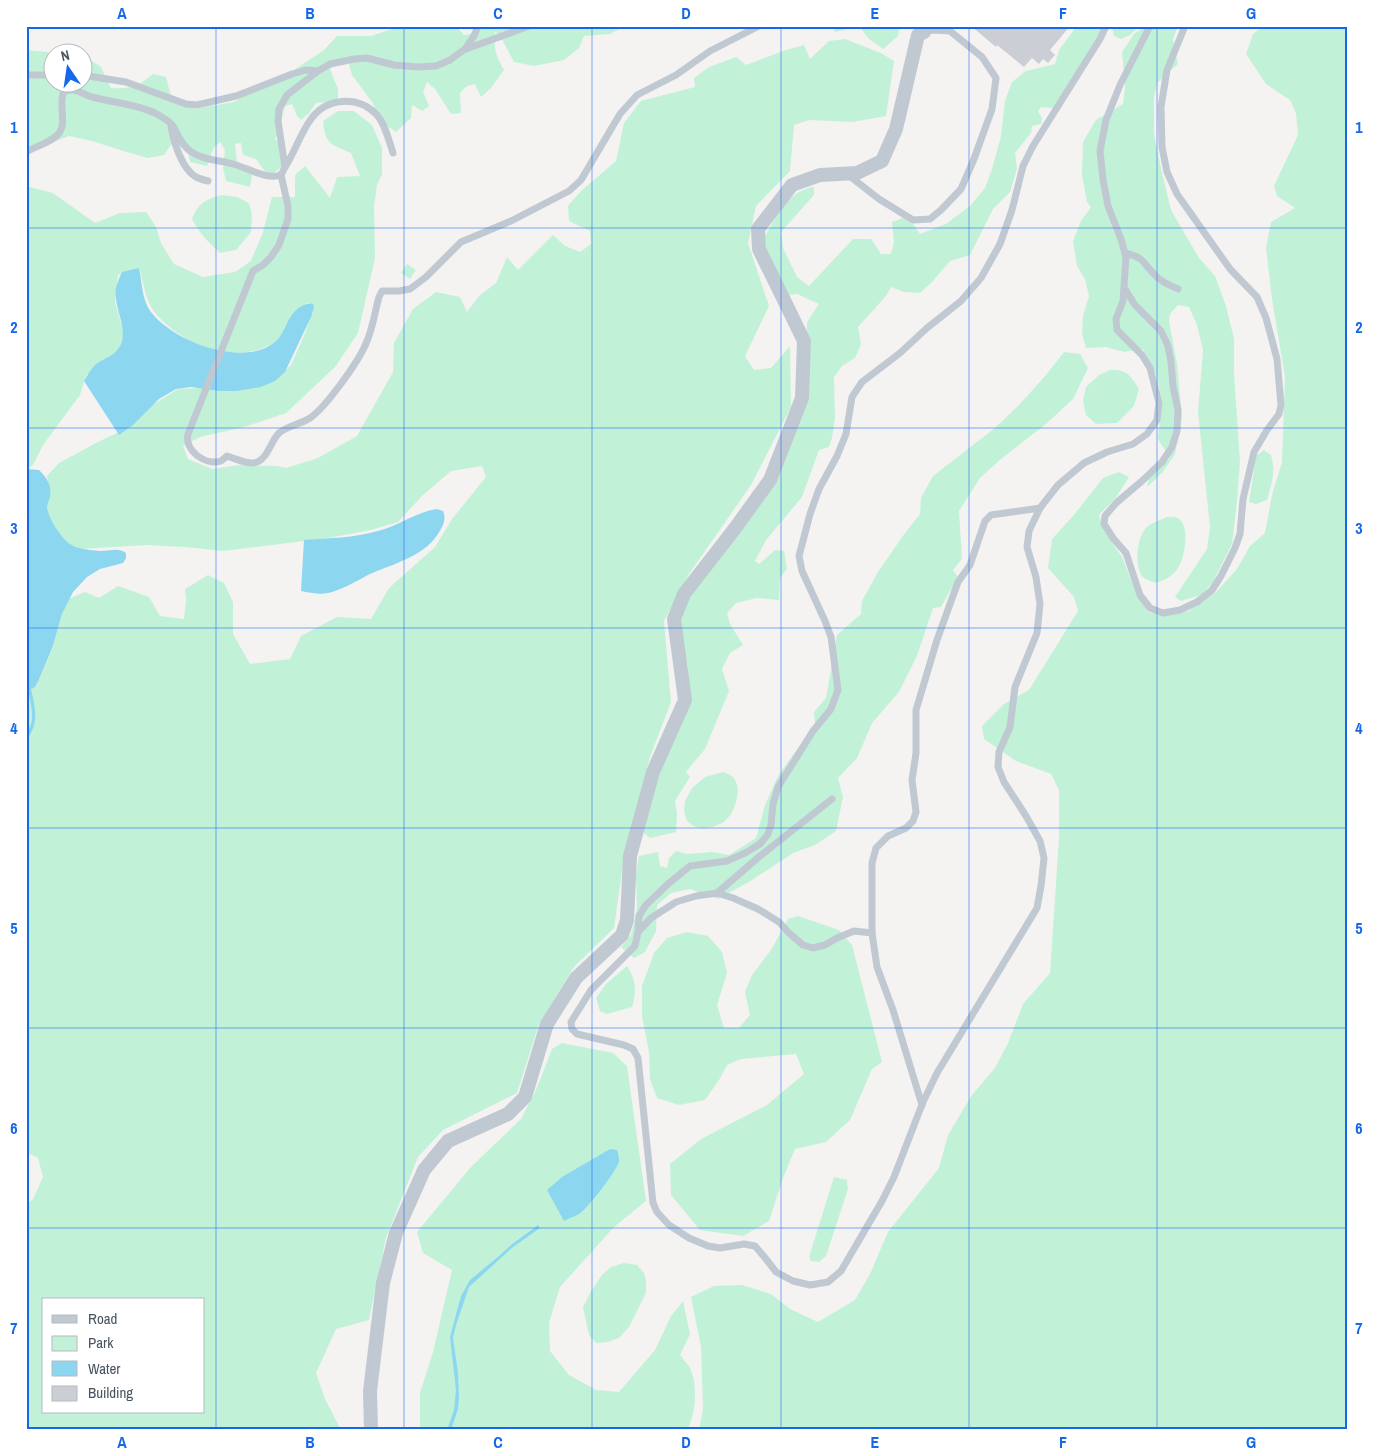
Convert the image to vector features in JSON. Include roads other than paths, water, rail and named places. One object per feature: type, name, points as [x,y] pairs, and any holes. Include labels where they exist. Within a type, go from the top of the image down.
[{"type":"street","points":[[371,1430],[370,1391],[383,1283],[396,1233],[424,1170],[448,1141],[508,1114],[525,1097],[547,1024],[576,978],[622,935],[626,920],[630,856],[653,772],[685,700],[674,618],[684,594],[770,480],[802,398],[804,342],[759,249],[758,229],[792,185],[820,175],[857,173],[882,162],[896,129],[918,35],[924,32]]},
{"type":"lane","points":[[466,49],[478,26]]},
{"type":"lane","points":[[284,167],[278,109],[287,95],[330,64],[354,58],[367,58],[394,65],[436,66],[450,60],[466,49],[529,26]]},
{"type":"lane","points":[[393,153],[386,132],[376,114],[351,101],[340,101],[325,106],[312,118],[303,132],[292,157],[284,167],[281,175],[288,206],[288,219],[271,257],[253,271],[188,434],[189,448],[201,459],[221,461],[227,456],[254,464],[261,462],[280,432],[311,417],[326,402],[359,359],[368,341],[382,291],[410,289],[426,277],[461,242],[511,221],[569,191],[581,180],[620,114],[637,95],[676,75],[710,51],[759,26]]},
{"type":"lane","points":[[1106,26],[1100,39],[1033,146],[1023,166],[1012,210],[1000,244],[981,278],[961,302],[862,382],[852,397],[846,434],[837,456],[819,489],[799,556],[802,571],[831,637],[838,690],[831,709],[814,731],[778,787],[773,804],[772,825],[768,834],[760,844],[745,853],[727,862],[690,866],[668,884],[646,905],[640,916],[635,946],[591,990],[571,1022],[572,1029],[577,1034],[633,1048],[638,1058],[653,1203],[657,1212],[669,1225],[708,1246],[720,1248],[744,1244],[755,1246],[776,1272],[793,1281],[810,1285],[828,1282],[841,1271],[882,1202],[894,1177],[922,1104],[937,1073],[1037,908],[1042,886],[1044,858],[1040,840],[1004,782],[998,767],[999,752],[1010,728],[1015,687],[1037,633],[1040,604],[1036,577],[1027,547],[1029,531],[1040,508],[1058,484],[1084,462],[1106,452],[1133,444],[1147,434],[1157,420],[1159,403],[1150,368],[1142,355],[1117,330],[1116,320],[1123,302],[1126,257],[1108,206],[1100,151],[1106,120],[1120,84],[1150,26]]},
{"type":"lane","points":[[1124,286],[1135,305],[1161,331],[1168,346],[1178,410],[1177,431],[1172,447],[1162,462],[1116,504],[1105,516],[1104,524],[1126,553],[1140,595],[1150,608],[1163,613],[1180,610],[1197,602],[1212,590],[1221,576],[1240,534],[1243,499],[1254,452],[1279,414],[1281,405],[1277,359],[1266,318],[1257,297],[1230,269],[1177,194],[1167,172],[1162,147],[1161,107],[1167,70],[1185,26]]},
{"type":"lane","points":[[847,174],[879,199],[914,220],[930,219],[960,189],[974,159],[992,109],[996,78],[982,57],[950,31],[933,30],[924,32]]},
{"type":"lane","points":[[92,76],[126,82],[186,104],[198,105],[236,96],[306,70],[318,71]]},
{"type":"lane","points":[[26,75],[42,75]]},
{"type":"lane","points":[[26,152],[57,137],[63,126],[61,97],[64,91],[74,89],[91,97],[137,106],[156,114],[172,124],[181,143],[192,152],[262,174],[281,175]]},
{"type":"lane","points":[[170,123],[172,137],[182,161],[190,173],[208,181]]},
{"type":"lane","points":[[1125,253],[1138,256],[1164,283],[1178,289]]},
{"type":"lane","points":[[1120,310],[1124,305],[1135,305]]},
{"type":"lane","points":[[922,1104],[893,1010],[877,967],[872,933],[872,863],[876,848],[888,836],[906,828],[913,821],[916,812],[912,780],[916,754],[916,710],[937,640],[958,582],[970,565],[985,521],[991,515],[1040,508]]},
{"type":"lane","points":[[717,893],[832,798]]},
{"type":"lane","points":[[638,932],[651,918],[676,902],[696,896],[717,893],[758,909],[780,922],[789,934],[803,945],[813,948],[825,945],[854,931],[872,933]]},
{"type":"water","points":[[139,268],[144,297],[151,312],[176,333],[192,342],[210,348],[228,352],[245,352],[261,349],[279,338],[289,318],[296,310],[309,304],[313,304],[314,307],[285,372],[275,381],[261,387],[237,391],[219,391],[191,387],[176,389],[159,399],[133,425],[119,435],[84,381],[95,365],[113,354],[121,344],[123,333],[116,288],[122,272]]},
{"type":"water","points":[[26,469],[39,470],[47,479],[50,485],[48,512],[55,526],[67,542],[87,550],[120,550],[126,553],[126,558],[123,563],[100,569],[87,577],[73,592],[62,614],[53,646],[38,682],[31,689],[35,709],[35,722],[26,740],[32,716],[28,690],[26,690]]},
{"type":"water","points":[[437,509],[444,513],[441,529],[428,546],[410,558],[370,574],[331,593],[318,594],[301,591],[304,540],[369,533],[385,529],[422,513]]},
{"type":"water","points":[[610,1149],[617,1150],[619,1158],[613,1173],[589,1205],[577,1215],[564,1221],[547,1190],[562,1177]]},
{"type":"water","points":[[538,1225],[540,1228],[513,1247],[469,1287],[453,1338],[459,1397],[458,1409],[451,1430],[447,1430],[454,1410],[456,1390],[450,1337],[461,1296],[470,1280]]}]
